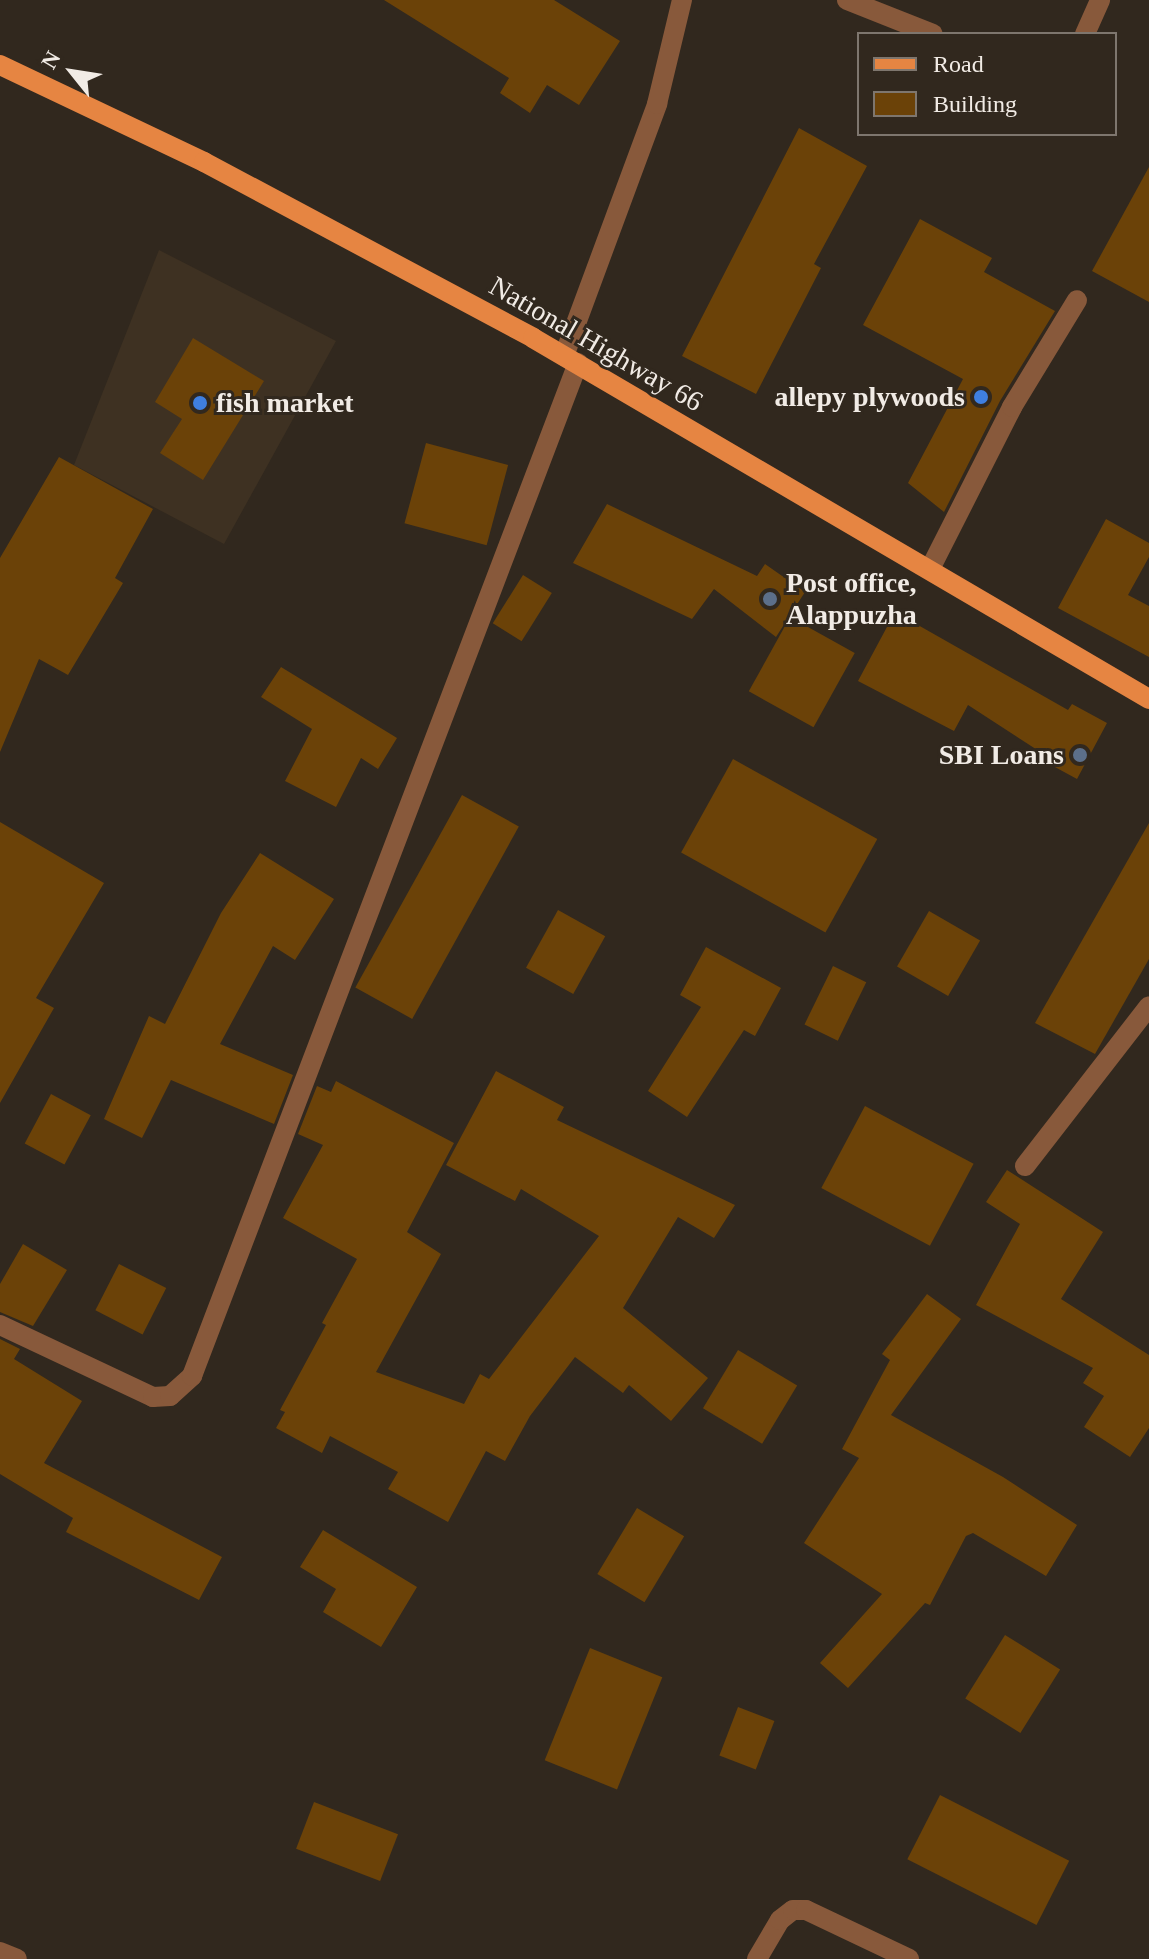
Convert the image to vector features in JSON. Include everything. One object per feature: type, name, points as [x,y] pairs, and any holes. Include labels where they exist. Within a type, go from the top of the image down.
[{"type":"main road","name":"National Highway 66","points":[[0,65],[204,162],[571,360],[931,567],[1149,699]]},
{"type":"street","points":[[0,1325],[153,1397],[170,1396],[192,1376],[571,360],[657,104],[682,0]]},
{"type":"street","points":[[847,0],[928,32]]},
{"type":"street","points":[[1086,32],[1100,0]]},
{"type":"street","points":[[931,567],[1012,407],[1077,300]]},
{"type":"street","points":[[1025,1166],[1149,1006]]},
{"type":"street","points":[[757,1959],[780,1920],[793,1910],[806,1910],[909,1959]]},
{"type":"street","points":[[0,1952],[17,1959]]},
{"type":"shaded area","name":"fish market","points":[[159,250],[336,341],[224,544],[74,465]]},
{"type":"building","points":[[384,0],[554,0],[620,41],[579,105],[547,85],[530,113],[500,93],[509,78]]},
{"type":"building","points":[[799,128],[867,166],[814,264],[821,268],[756,394],[682,356]]},
{"type":"building","points":[[1149,167],[1149,302],[1092,271]]},
{"type":"building","points":[[920,219],[992,258],[984,272],[1055,311],[1000,401],[944,512],[908,483],[963,379],[863,325]]},
{"type":"building","points":[[193,338],[264,381],[203,480],[160,453],[182,419],[155,402]]},
{"type":"building","points":[[426,443],[508,465],[487,545],[405,523]]},
{"type":"building","points":[[59,457],[153,509],[115,578],[123,583],[68,675],[39,659],[0,752],[0,558]]},
{"type":"building","points":[[607,504],[757,576],[765,564],[805,592],[776,637],[714,589],[692,619],[573,563]]},
{"type":"building","points":[[1106,519],[1149,543],[1149,557],[1128,595],[1149,606],[1149,657],[1058,608]]},
{"type":"building","points":[[523,575],[552,593],[522,641],[493,623]]},
{"type":"building","points":[[895,612],[1068,710],[1072,704],[1107,723],[1077,779],[1042,760],[1045,755],[968,705],[954,731],[858,681]]},
{"type":"building","points":[[790,617],[855,653],[814,727],[749,691]]},
{"type":"building","points":[[281,667],[397,738],[378,769],[361,758],[336,807],[285,781],[312,729],[261,697]]},
{"type":"building","points":[[733,759],[877,839],[825,933],[681,853]]},
{"type":"building","points":[[462,795],[519,827],[412,1019],[355,987]]},
{"type":"building","points":[[0,822],[104,883],[36,998],[54,1008],[0,1103]]},
{"type":"building","points":[[1149,823],[1149,959],[1095,1054],[1035,1023]]},
{"type":"building","points":[[260,853],[334,899],[295,960],[273,946],[220,1044],[293,1075],[274,1124],[171,1080],[142,1138],[104,1119],[149,1016],[165,1024],[221,913]]},
{"type":"building","points":[[558,910],[605,936],[573,994],[526,968]]},
{"type":"building","points":[[929,911],[980,940],[948,996],[897,966]]},
{"type":"building","points":[[706,947],[781,988],[755,1036],[744,1030],[687,1117],[648,1091],[701,1007],[680,995]]},
{"type":"building","points":[[833,966],[866,982],[838,1041],[805,1024]]},
{"type":"building","points":[[496,1071],[564,1107],[557,1120],[735,1205],[714,1238],[678,1217],[623,1308],[708,1378],[671,1421],[629,1385],[623,1393],[575,1357],[530,1416],[505,1461],[486,1451],[448,1522],[388,1489],[398,1472],[330,1436],[322,1453],[276,1428],[285,1412],[280,1410],[357,1259],[283,1218],[323,1145],[298,1134],[317,1086],[331,1092],[336,1081],[454,1143],[407,1232],[441,1254],[376,1372],[464,1404],[480,1374],[489,1379],[599,1236],[521,1189],[515,1201],[446,1165]]},
{"type":"building","points":[[51,1094],[91,1115],[64,1165],[25,1143]]},
{"type":"building","points":[[865,1106],[974,1164],[930,1246],[821,1188]]},
{"type":"building","points":[[1007,1170],[1103,1232],[1061,1299],[1149,1355],[1149,1428],[1130,1457],[1084,1427],[1104,1396],[1083,1383],[1093,1368],[976,1305],[1020,1224],[986,1202]]},
{"type":"building","points":[[23,1244],[67,1270],[33,1326],[0,1312],[0,1284]]},
{"type":"building","points":[[119,1264],[166,1288],[143,1334],[95,1310]]},
{"type":"building","points":[[927,1294],[961,1319],[891,1415],[1003,1477],[1077,1525],[1046,1576],[973,1533],[966,1536],[930,1605],[925,1603],[848,1688],[820,1663],[882,1594],[804,1543],[859,1458],[842,1449],[890,1360],[882,1354]]},
{"type":"building","points":[[0,1339],[20,1349],[14,1359],[82,1401],[44,1463],[222,1557],[199,1600],[66,1532],[73,1518],[0,1474]]},
{"type":"building","points":[[738,1350],[797,1386],[762,1444],[703,1408]]},
{"type":"building","points":[[637,1508],[684,1536],[644,1602],[597,1574]]},
{"type":"building","points":[[323,1530],[417,1587],[381,1647],[323,1612],[336,1589],[300,1567]]},
{"type":"building","points":[[1005,1635],[1060,1669],[1020,1733],[965,1699]]},
{"type":"building","points":[[590,1648],[662,1677],[617,1789],[545,1760]]},
{"type":"building","points":[[738,1707],[774,1721],[756,1770],[719,1756]]},
{"type":"building","points":[[940,1795],[1069,1861],[1037,1925],[907,1859]]},
{"type":"building","points":[[314,1802],[398,1834],[380,1881],[296,1849]]},
{"type":"place","name":"allepy plywoods","points":[[981,397]]},
{"type":"place","name":"fish market","points":[[200,403]]},
{"type":"place","name":"Post office, Alappuzha","points":[[770,599]]},
{"type":"place","name":"SBI Loans","points":[[1080,755]]}]
